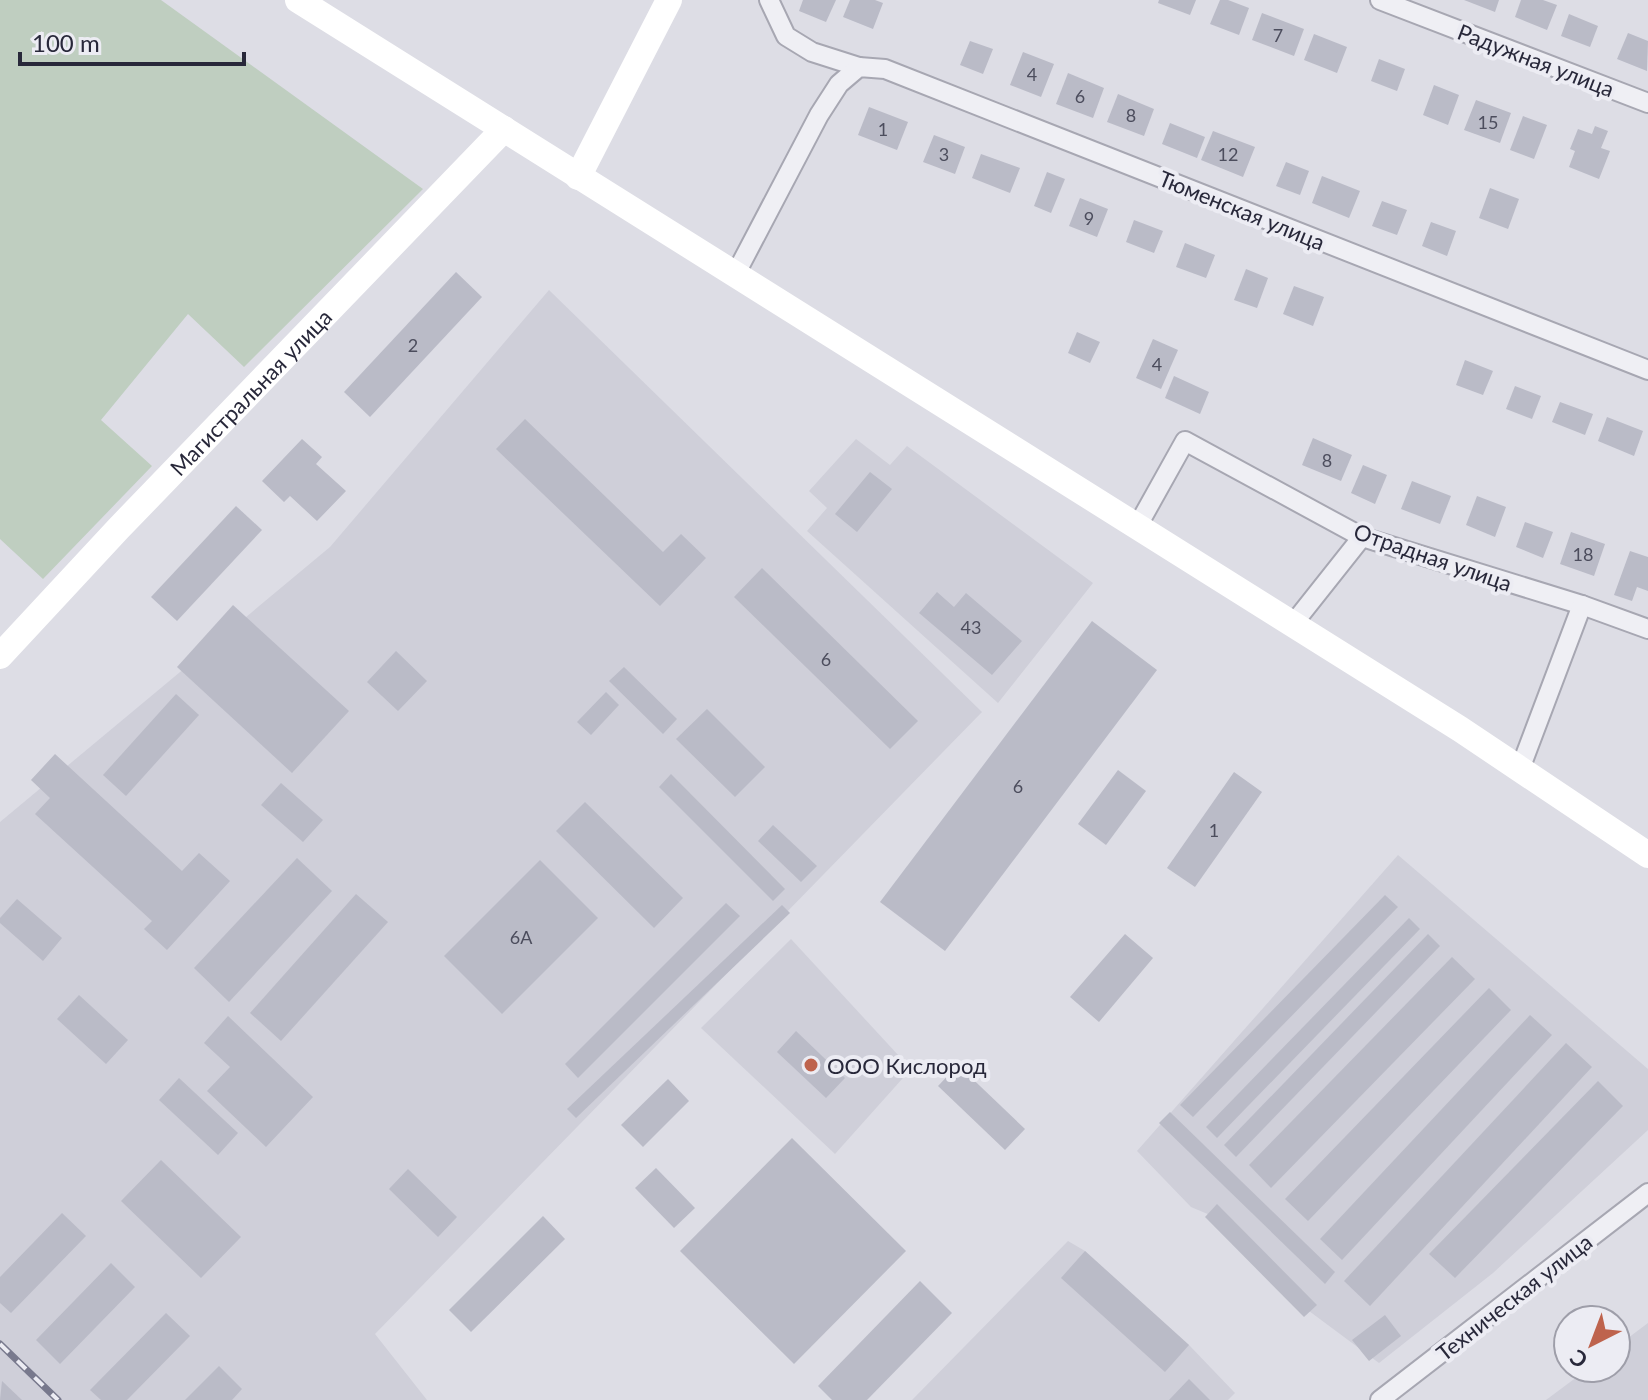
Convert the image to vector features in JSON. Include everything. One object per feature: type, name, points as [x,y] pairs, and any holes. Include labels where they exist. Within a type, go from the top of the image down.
[{"type":"main road","points":[[298,0],[1293,624],[1648,855]]},
{"type":"main road","points":[[578,177],[669,0]]},
{"type":"main road","name":"Магистральная улица","points":[[0,656],[118,529],[504,129]]},
{"type":"street","name":"Тюменская улица","points":[[769,0],[786,36],[812,52],[859,67],[885,69],[1648,370]]},
{"type":"street","name":"Радужная улица","points":[[1380,0],[1648,103]]},
{"type":"street","points":[[735,275],[812,127],[839,84],[859,67]]},
{"type":"street","name":"Отрадная улица","points":[[1137,527],[1185,441],[1362,537],[1582,605],[1648,629]]},
{"type":"street","points":[[1293,624],[1362,537]]},
{"type":"street","points":[[1520,769],[1582,605]]},
{"type":"street","name":"Техническая улица","points":[[1380,1400],[1648,1193]]},
{"type":"shaded area","points":[[549,290],[982,712],[375,1334],[427,1400],[0,1400],[0,822],[330,547]]},
{"type":"shaded area","points":[[856,439],[890,465],[907,446],[1093,583],[998,703],[807,531],[827,508],[809,491]]},
{"type":"shaded area","points":[[1398,855],[1648,1069],[1648,1130],[1493,1273],[1379,1363],[1305,1308],[1210,1215],[1191,1207],[1137,1151]]},
{"type":"shaded area","points":[[791,939],[911,1069],[835,1154],[701,1028]]},
{"type":"shaded area","points":[[1068,1241],[1085,1251],[1189,1345],[1235,1393],[1228,1400],[912,1400]]},
{"type":"shaded area","points":[[1648,1323],[1648,1400],[1546,1400],[1568,1384],[1632,1384],[1632,1335]]},
{"type":"green space","points":[[0,0],[161,0],[423,189],[244,367],[188,314],[101,420],[152,466],[43,579],[0,539]]},
{"type":"building","points":[[803,0],[836,0],[826,22],[799,11]]},
{"type":"building","points":[[850,0],[883,3],[873,29],[843,17]]},
{"type":"building","points":[[1159,0],[1196,0],[1190,15],[1158,3]]},
{"type":"building","points":[[1220,0],[1249,8],[1239,35],[1210,24]]},
{"type":"building","points":[[1464,0],[1499,0],[1495,12]]},
{"type":"building","points":[[1521,0],[1543,0],[1557,5],[1547,30],[1515,17]]},
{"type":"building","points":[[1262,13],[1304,29],[1294,56],[1252,40]]},
{"type":"building","points":[[1569,14],[1598,26],[1590,47],[1561,36]]},
{"type":"building","points":[[1628,33],[1648,41],[1647,71],[1617,59]]},
{"type":"building","points":[[1314,34],[1347,47],[1337,73],[1304,60]]},
{"type":"building","points":[[970,41],[993,49],[983,74],[960,65]]},
{"type":"building","points":[[1023,52],[1054,64],[1041,97],[1010,85]]},
{"type":"building","points":[[1379,59],[1405,69],[1397,91],[1371,81]]},
{"type":"building","points":[[1068,73],[1104,88],[1093,118],[1056,104]]},
{"type":"building","points":[[1434,85],[1459,95],[1448,125],[1423,115]]},
{"type":"building","points":[[1118,94],[1154,109],[1144,136],[1107,122]]},
{"type":"building","points":[[1476,100],[1511,113],[1500,143],[1464,130]]},
{"type":"building","points":[[869,107],[908,122],[897,150],[858,135]]},
{"type":"building","points":[[1523,116],[1547,125],[1534,159],[1510,150]]},
{"type":"building","points":[[1170,123],[1205,137],[1197,158],[1162,144]]},
{"type":"building","points":[[1595,126],[1608,131],[1601,148],[1610,151],[1599,179],[1569,167],[1575,151],[1570,149],[1578,129],[1592,134]]},
{"type":"building","points":[[1213,131],[1255,147],[1243,177],[1201,160]]},
{"type":"building","points":[[934,135],[965,147],[955,174],[923,162]]},
{"type":"building","points":[[981,154],[1020,168],[1010,193],[972,178]]},
{"type":"building","points":[[1286,162],[1309,171],[1300,195],[1276,186]]},
{"type":"building","points":[[1047,172],[1065,179],[1051,213],[1034,206]]},
{"type":"building","points":[[1322,176],[1360,191],[1349,218],[1312,203]]},
{"type":"building","points":[[1490,188],[1519,199],[1508,229],[1479,218]]},
{"type":"building","points":[[1080,198],[1108,209],[1097,237],[1069,226]]},
{"type":"building","points":[[1382,201],[1407,210],[1397,235],[1372,226]]},
{"type":"building","points":[[1134,220],[1163,231],[1154,253],[1126,242]]},
{"type":"building","points":[[1431,222],[1456,231],[1447,256],[1422,246]]},
{"type":"building","points":[[1185,243],[1215,255],[1206,278],[1176,267]]},
{"type":"building","points":[[1246,269],[1268,278],[1257,308],[1234,300]]},
{"type":"building","points":[[456,272],[482,297],[370,417],[344,392]]},
{"type":"building","points":[[1294,286],[1324,297],[1313,326],[1283,314]]},
{"type":"building","points":[[1077,332],[1100,342],[1090,363],[1068,353]]},
{"type":"building","points":[[1153,339],[1178,350],[1161,389],[1136,378]]},
{"type":"building","points":[[1465,360],[1493,371],[1483,395],[1456,385]]},
{"type":"building","points":[[1174,376],[1209,392],[1200,414],[1165,398]]},
{"type":"building","points":[[1515,386],[1541,396],[1532,419],[1506,409]]},
{"type":"building","points":[[1560,402],[1593,414],[1585,435],[1552,422]]},
{"type":"building","points":[[1607,417],[1643,431],[1634,456],[1598,441]]},
{"type":"building","points":[[525,419],[663,552],[681,534],[706,558],[660,606],[496,449]]},
{"type":"building","points":[[1313,438],[1352,455],[1341,481],[1302,465]]},
{"type":"building","points":[[302,439],[322,457],[316,464],[346,491],[317,521],[290,496],[284,502],[262,481]]},
{"type":"building","points":[[1363,465],[1387,475],[1375,504],[1351,493]]},
{"type":"building","points":[[870,472],[892,489],[857,532],[835,514]]},
{"type":"building","points":[[1412,481],[1451,496],[1440,524],[1401,509]]},
{"type":"building","points":[[1477,496],[1506,507],[1495,537],[1466,525]]},
{"type":"building","points":[[236,506],[262,530],[177,621],[151,597]]},
{"type":"building","points":[[1525,522],[1553,532],[1543,558],[1516,547]]},
{"type":"building","points":[[1571,532],[1605,544],[1594,576],[1560,564]]},
{"type":"building","points":[[1630,551],[1648,557],[1648,591],[1637,587],[1632,601],[1614,595]]},
{"type":"building","points":[[762,568],[918,721],[890,749],[734,597]]},
{"type":"building","points":[[937,592],[954,607],[966,593],[1022,641],[992,675],[919,613]]},
{"type":"building","points":[[233,605],[349,711],[292,773],[177,667]]},
{"type":"building","points":[[1092,621],[1157,670],[945,951],[880,902]]},
{"type":"building","points":[[396,651],[427,681],[398,711],[367,682]]},
{"type":"building","points":[[624,667],[677,719],[663,734],[609,681]]},
{"type":"building","points":[[606,692],[619,705],[591,735],[577,722]]},
{"type":"building","points":[[176,694],[199,715],[126,796],[103,775]]},
{"type":"building","points":[[707,709],[765,767],[735,797],[676,739]]},
{"type":"building","points":[[55,754],[182,871],[199,853],[230,881],[167,950],[144,929],[152,921],[35,814],[50,798],[31,780]]},
{"type":"building","points":[[1118,770],[1146,791],[1106,845],[1078,824]]},
{"type":"building","points":[[1234,772],[1262,792],[1195,887],[1167,868]]},
{"type":"building","points":[[671,774],[785,889],[773,901],[659,787]]},
{"type":"building","points":[[281,783],[323,820],[303,842],[261,805]]},
{"type":"building","points":[[585,802],[683,898],[654,928],[556,831]]},
{"type":"building","points":[[773,825],[817,866],[801,882],[758,841]]},
{"type":"building","points":[[297,858],[332,891],[229,1002],[194,968]]},
{"type":"building","points":[[540,860],[598,918],[502,1014],[444,956]]},
{"type":"building","points":[[356,894],[388,922],[281,1041],[250,1013]]},
{"type":"building","points":[[1385,895],[1398,907],[1193,1117],[1180,1105]]},
{"type":"building","points":[[17,899],[62,938],[43,961],[0,923],[0,918]]},
{"type":"building","points":[[726,903],[740,916],[578,1078],[565,1064]]},
{"type":"building","points":[[782,905],[790,913],[576,1118],[567,1109]]},
{"type":"building","points":[[1409,918],[1420,929],[1217,1138],[1206,1127]]},
{"type":"building","points":[[1125,934],[1153,958],[1099,1022],[1070,997]]},
{"type":"building","points":[[1428,934],[1440,946],[1236,1157],[1224,1145]]},
{"type":"building","points":[[1452,957],[1475,979],[1271,1188],[1249,1165]]},
{"type":"building","points":[[1489,988],[1511,1010],[1308,1221],[1285,1199]]},
{"type":"building","points":[[79,995],[128,1040],[106,1064],[57,1019]]},
{"type":"building","points":[[1530,1015],[1552,1035],[1342,1260],[1320,1239]]},
{"type":"building","points":[[228,1016],[313,1097],[266,1147],[207,1091],[230,1067],[204,1043]]},
{"type":"building","name":"ООО Кислород","points":[[796,1031],[845,1078],[826,1098],[777,1052]]},
{"type":"building","points":[[1566,1043],[1592,1067],[1370,1306],[1344,1281]]},
{"type":"building","points":[[958,1065],[1025,1129],[1005,1150],[938,1086]]},
{"type":"building","points":[[179,1078],[238,1133],[218,1155],[159,1100]]},
{"type":"building","points":[[668,1079],[689,1101],[643,1147],[621,1125]]},
{"type":"building","points":[[1598,1081],[1623,1106],[1455,1278],[1429,1254]]},
{"type":"building","points":[[1170,1112],[1335,1272],[1325,1284],[1159,1123]]},
{"type":"building","points":[[792,1138],[906,1251],[794,1364],[680,1251]]},
{"type":"building","points":[[161,1160],[241,1237],[201,1278],[121,1201]]},
{"type":"building","points":[[656,1168],[695,1208],[674,1228],[635,1188]]},
{"type":"building","points":[[408,1169],[457,1217],[438,1237],[389,1189]]},
{"type":"building","points":[[1217,1204],[1317,1305],[1304,1317],[1205,1217]]},
{"type":"building","points":[[62,1213],[86,1236],[11,1313],[0,1303],[0,1277]]},
{"type":"building","points":[[543,1216],[565,1239],[471,1332],[449,1310]]},
{"type":"building","points":[[1085,1251],[1189,1345],[1165,1372],[1061,1278]]},
{"type":"building","points":[[111,1263],[135,1287],[60,1364],[36,1340]]},
{"type":"building","points":[[920,1281],[952,1313],[867,1400],[832,1400],[818,1386]]},
{"type":"building","points":[[166,1313],[190,1336],[127,1400],[101,1400],[90,1390]]},
{"type":"building","points":[[1385,1315],[1401,1336],[1369,1361],[1352,1340]]},
{"type":"building","points":[[219,1366],[242,1389],[232,1400],[185,1400]]},
{"type":"building","points":[[1189,1379],[1210,1400],[1169,1400]]},
{"type":"building","points":[[2,1381],[22,1400],[0,1400]]},
{"type":"railway","points":[[0,1344],[58,1400]]},
{"type":"place","name":"ООО Кислород","points":[[811,1065]]}]
